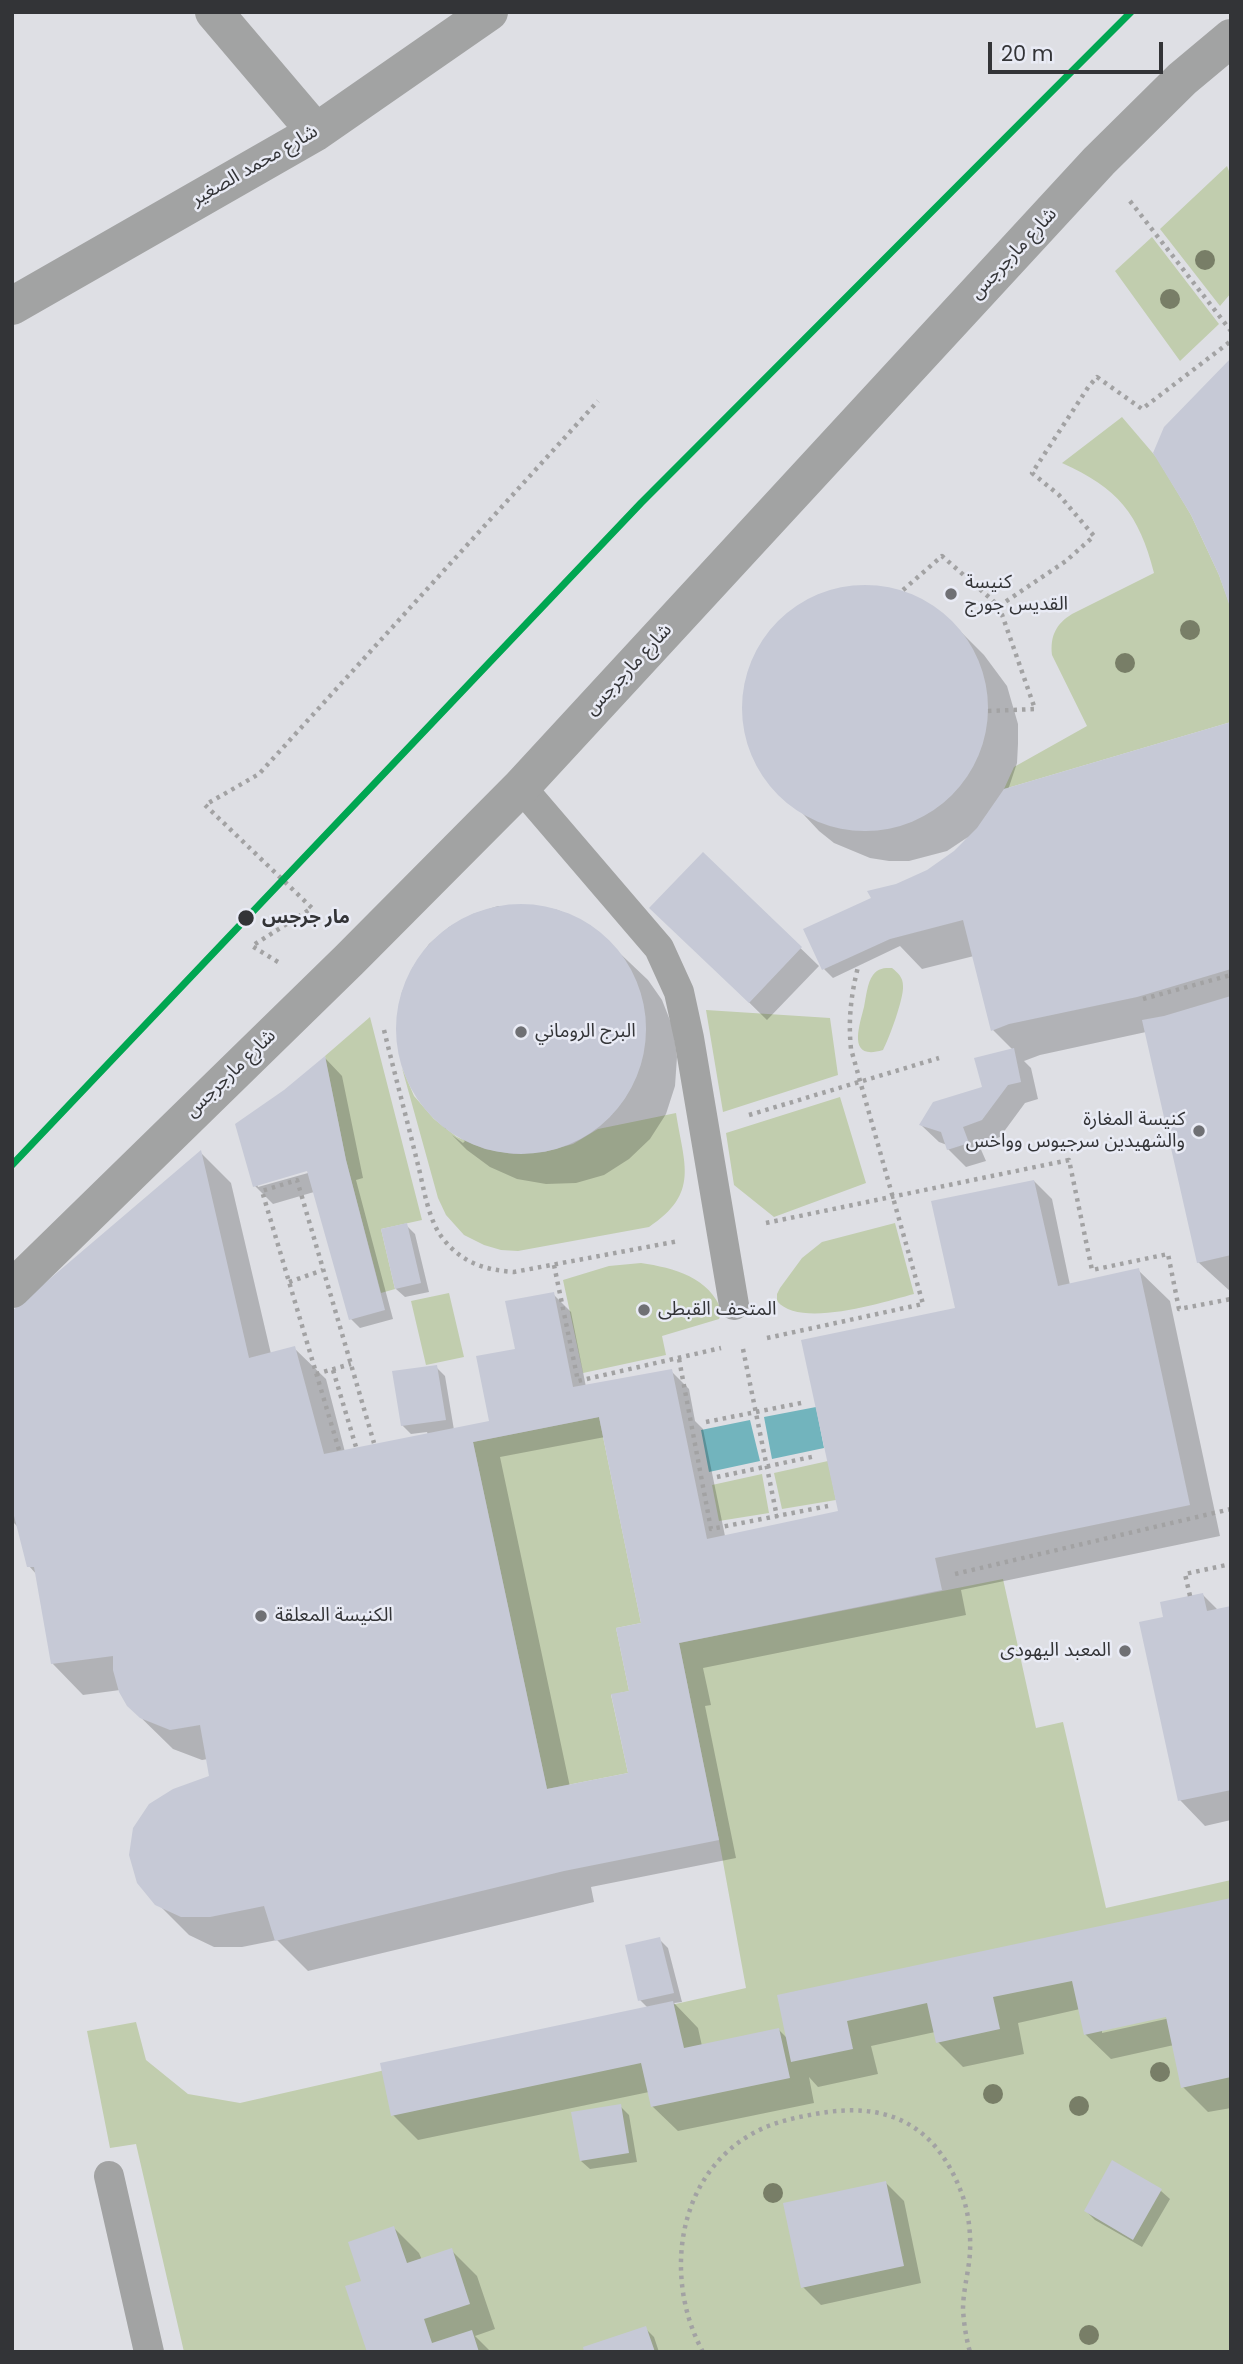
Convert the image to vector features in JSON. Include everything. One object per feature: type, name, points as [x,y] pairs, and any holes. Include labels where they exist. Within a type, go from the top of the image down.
[{"type":"street","points":[[214,12],[316,132]]},
{"type":"street","name":"شارع محمد الصغير","points":[[18,291],[316,132],[489,12]]},
{"type":"street","name":"شارع مارجرجس","points":[[12,1289],[349,960],[521,787],[1099,162],[1182,79],[1231,38]]},
{"type":"lane","points":[[521,787],[659,948],[679,992],[690,1038],[734,1306]]},
{"type":"lane","points":[[109,2176],[149,2352]]},
{"type":"path","points":[[1142,216],[1231,331]]},
{"type":"path","points":[[999,606],[1066,561],[1094,536],[1059,495],[1032,473],[1097,377],[1142,409],[1231,341]]},
{"type":"path","points":[[283,965],[252,946],[312,908],[205,805],[260,774],[598,401]]},
{"type":"path","points":[[903,590],[942,556],[999,606],[1035,709],[988,711]]},
{"type":"path","points":[[755,1340],[923,1304],[851,1049],[848,1023],[858,967]]},
{"type":"path","points":[[1143,999],[1231,975]]},
{"type":"path","points":[[384,1030],[428,1202],[442,1238],[456,1253],[473,1265],[493,1271],[514,1272],[554,1265],[1069,1160],[1093,1270],[1168,1254],[1179,1310],[1231,1299]]},
{"type":"path","points":[[704,1128],[939,1058]]},
{"type":"path","points":[[339,1450],[262,1191],[279,1182],[297,1180],[374,1443]]},
{"type":"path","points":[[554,1265],[579,1381],[729,1346]]},
{"type":"path","points":[[289,1282],[323,1270]]},
{"type":"path","points":[[679,1359],[711,1529],[828,1506]]},
{"type":"path","points":[[317,1374],[351,1364]]},
{"type":"path","points":[[333,1370],[356,1447]]},
{"type":"path","points":[[748,1371],[777,1517]]},
{"type":"path","points":[[706,1422],[806,1402]]},
{"type":"path","points":[[717,1477],[816,1456]]},
{"type":"path","points":[[955,1574],[1231,1509]]},
{"type":"path","points":[[1190,1596],[1185,1574],[1231,1564]]},
{"type":"path","points":[[703,2352],[685,2304],[680,2264],[684,2225],[694,2197],[708,2173],[727,2152],[750,2135],[786,2119],[861,2110],[900,2118],[920,2131],[937,2146],[961,2190],[968,2217],[970,2251],[964,2309],[965,2333],[970,2352]]},
{"type":"green space","points":[[1227,166],[1231,176],[1231,293],[1220,306],[1160,229]]},
{"type":"green space","points":[[1152,237],[1219,324],[1180,361],[1115,271]]},
{"type":"green space","points":[[1122,417],[1157,458],[1191,515],[1231,608],[1231,722],[1004,789],[1014,767],[1087,726],[1052,655],[1053,636],[1058,626],[1072,614],[1154,573],[1141,534],[1123,505],[1098,482],[1062,463]]},
{"type":"green space","points":[[892,968],[903,983],[896,1018],[883,1050],[864,1051],[860,1047],[858,1032],[869,982],[877,971]]},
{"type":"green space","points":[[706,1010],[830,1018],[838,1075],[723,1112]]},
{"type":"green space","points":[[370,1017],[422,1220],[381,1229],[395,1289],[381,1293],[346,1160],[325,1056]]},
{"type":"green space","points":[[402,1068],[414,1096],[434,1119],[457,1137],[485,1149],[514,1154],[544,1152],[573,1144],[598,1129],[676,1113],[684,1163],[682,1190],[676,1202],[649,1227],[518,1251],[484,1245],[464,1235],[446,1215],[438,1198]]},
{"type":"green space","points":[[840,1097],[866,1183],[774,1217],[734,1185],[726,1133]]},
{"type":"green space","points":[[895,1223],[914,1294],[863,1307],[822,1313],[804,1313],[788,1309],[777,1301],[780,1288],[802,1258],[822,1242]]},
{"type":"green space","points":[[641,1263],[678,1271],[700,1282],[716,1300],[722,1312],[719,1319],[662,1336],[666,1355],[583,1373],[563,1280],[609,1266]]},
{"type":"green space","points":[[449,1293],[464,1357],[426,1365],[411,1301]]},
{"type":"green space","points":[[599,1417],[641,1623],[616,1628],[629,1691],[611,1695],[628,1773],[547,1789],[473,1442]]},
{"type":"green space","points":[[828,1461],[836,1500],[782,1509],[774,1473]]},
{"type":"green space","points":[[762,1474],[769,1513],[719,1521],[712,1485]]},
{"type":"green space","points":[[1003,1579],[1036,1728],[1063,1722],[1106,1908],[1231,1880],[1231,2352],[184,2352],[136,2144],[110,2148],[87,2031],[136,2022],[146,2060],[188,2094],[240,2103],[746,1988],[679,1643]]},
{"type":"water","points":[[816,1407],[824,1448],[772,1459],[764,1417]]},
{"type":"water","points":[[750,1420],[760,1461],[709,1472],[701,1430]]},
{"type":"building","points":[[1231,358],[1230,607],[1219,575],[1191,515],[1153,453],[1164,427]]},
{"type":"building","points":[[865,585],[901,590],[933,606],[952,621],[967,640],[983,672],[988,708],[983,744],[967,776],[952,795],[933,810],[901,826],[865,831],[829,826],[797,810],[778,795],[763,776],[747,744],[742,708],[747,672],[763,640],[778,621],[797,606],[829,590]]},
{"type":"building","points":[[1231,722],[1231,969],[1137,997],[1009,1024],[991,1031],[963,920],[890,939],[822,970],[803,929],[871,898],[867,891],[896,884],[927,870],[954,851],[977,828],[1004,789]]},
{"type":"building","points":[[703,852],[802,947],[749,1003],[649,908]]},
{"type":"building","name":"البرج الروماني","points":[[509,904],[533,904],[580,918],[610,940],[637,981],[644,1005],[644,1053],[637,1077],[610,1118],[569,1145],[533,1154],[509,1154],[462,1140],[441,1126],[424,1109],[410,1088],[401,1065],[396,1041],[396,1017],[410,970],[424,949],[441,932],[462,918],[485,909]]},
{"type":"building","name":"كنيسة المغارة والشهيدين سرجيوس وواخس","points":[[1231,996],[1231,1255],[1197,1263],[1142,1020]]},
{"type":"building","points":[[1014,1048],[1021,1082],[1008,1085],[982,1120],[963,1127],[969,1143],[947,1150],[941,1132],[919,1125],[933,1102],[982,1087],[974,1058]]},
{"type":"building","points":[[325,1056],[346,1160],[385,1310],[349,1320],[307,1171],[253,1187],[235,1124],[284,1090]]},
{"type":"building","points":[[201,1150],[249,1358],[295,1346],[324,1454],[489,1421],[476,1356],[515,1349],[505,1301],[554,1292],[573,1387],[672,1369],[707,1539],[838,1511],[801,1340],[955,1308],[931,1201],[1034,1180],[1058,1286],[1139,1268],[1190,1505],[935,1558],[942,1590],[679,1643],[719,1840],[564,1871],[275,1941],[264,1906],[210,1917],[181,1917],[155,1905],[137,1883],[129,1855],[133,1828],[149,1804],[173,1789],[209,1776],[200,1725],[170,1730],[140,1718],[127,1706],[119,1692],[113,1670],[113,1656],[51,1664],[34,1567],[27,1567],[12,1508],[12,1311]],"holes":[[[599,1417],[641,1623],[616,1628],[629,1691],[611,1694],[628,1773],[547,1789],[473,1442]]]},
{"type":"building","points":[[407,1223],[421,1283],[395,1289],[381,1229]]},
{"type":"building","points":[[437,1365],[446,1420],[401,1426],[392,1371]]},
{"type":"building","points":[[1203,1593],[1207,1611],[1231,1606],[1231,1790],[1178,1801],[1139,1622],[1163,1617],[1160,1602]]},
{"type":"building","points":[[1231,1898],[1231,2077],[1181,2088],[1166,2017],[1084,2035],[1072,1981],[993,1997],[1000,2029],[936,2043],[927,2003],[847,2021],[853,2049],[791,2062],[777,1995]]},
{"type":"building","points":[[660,1937],[674,1993],[638,2001],[625,1945]]},
{"type":"building","points":[[673,2001],[684,2048],[779,2028],[790,2078],[651,2107],[641,2063],[391,2116],[380,2063]]},
{"type":"building","points":[[621,2104],[629,2153],[580,2161],[571,2112]]},
{"type":"building","points":[[1112,2160],[1162,2189],[1133,2240],[1084,2211]]},
{"type":"building","points":[[886,2181],[904,2266],[801,2288],[783,2203]]},
{"type":"building","points":[[394,2226],[407,2263],[452,2248],[470,2304],[424,2319],[432,2343],[472,2330],[479,2352],[367,2352],[345,2286],[361,2281],[348,2242]]},
{"type":"building","points":[[646,2326],[655,2352],[584,2352],[583,2347]]},
{"type":"transit line","points":[[12,1165],[641,503],[1131,12]]},
{"type":"place","name":"كنيسة القديس جورج","points":[[951,594]]},
{"type":"place","name":"مار جرجس","points":[[246,918]]},
{"type":"place","name":"البرج الروماني","points":[[521,1032]]},
{"type":"place","name":"كنيسة المغارة والشهيدين سرجيوس وواخس","points":[[1199,1131]]},
{"type":"place","name":"المتحف القبطى","points":[[644,1310]]},
{"type":"place","name":"الكنيسة المعلقة","points":[[261,1616]]},
{"type":"place","name":"المعبد اليهودى","points":[[1125,1651]]}]
